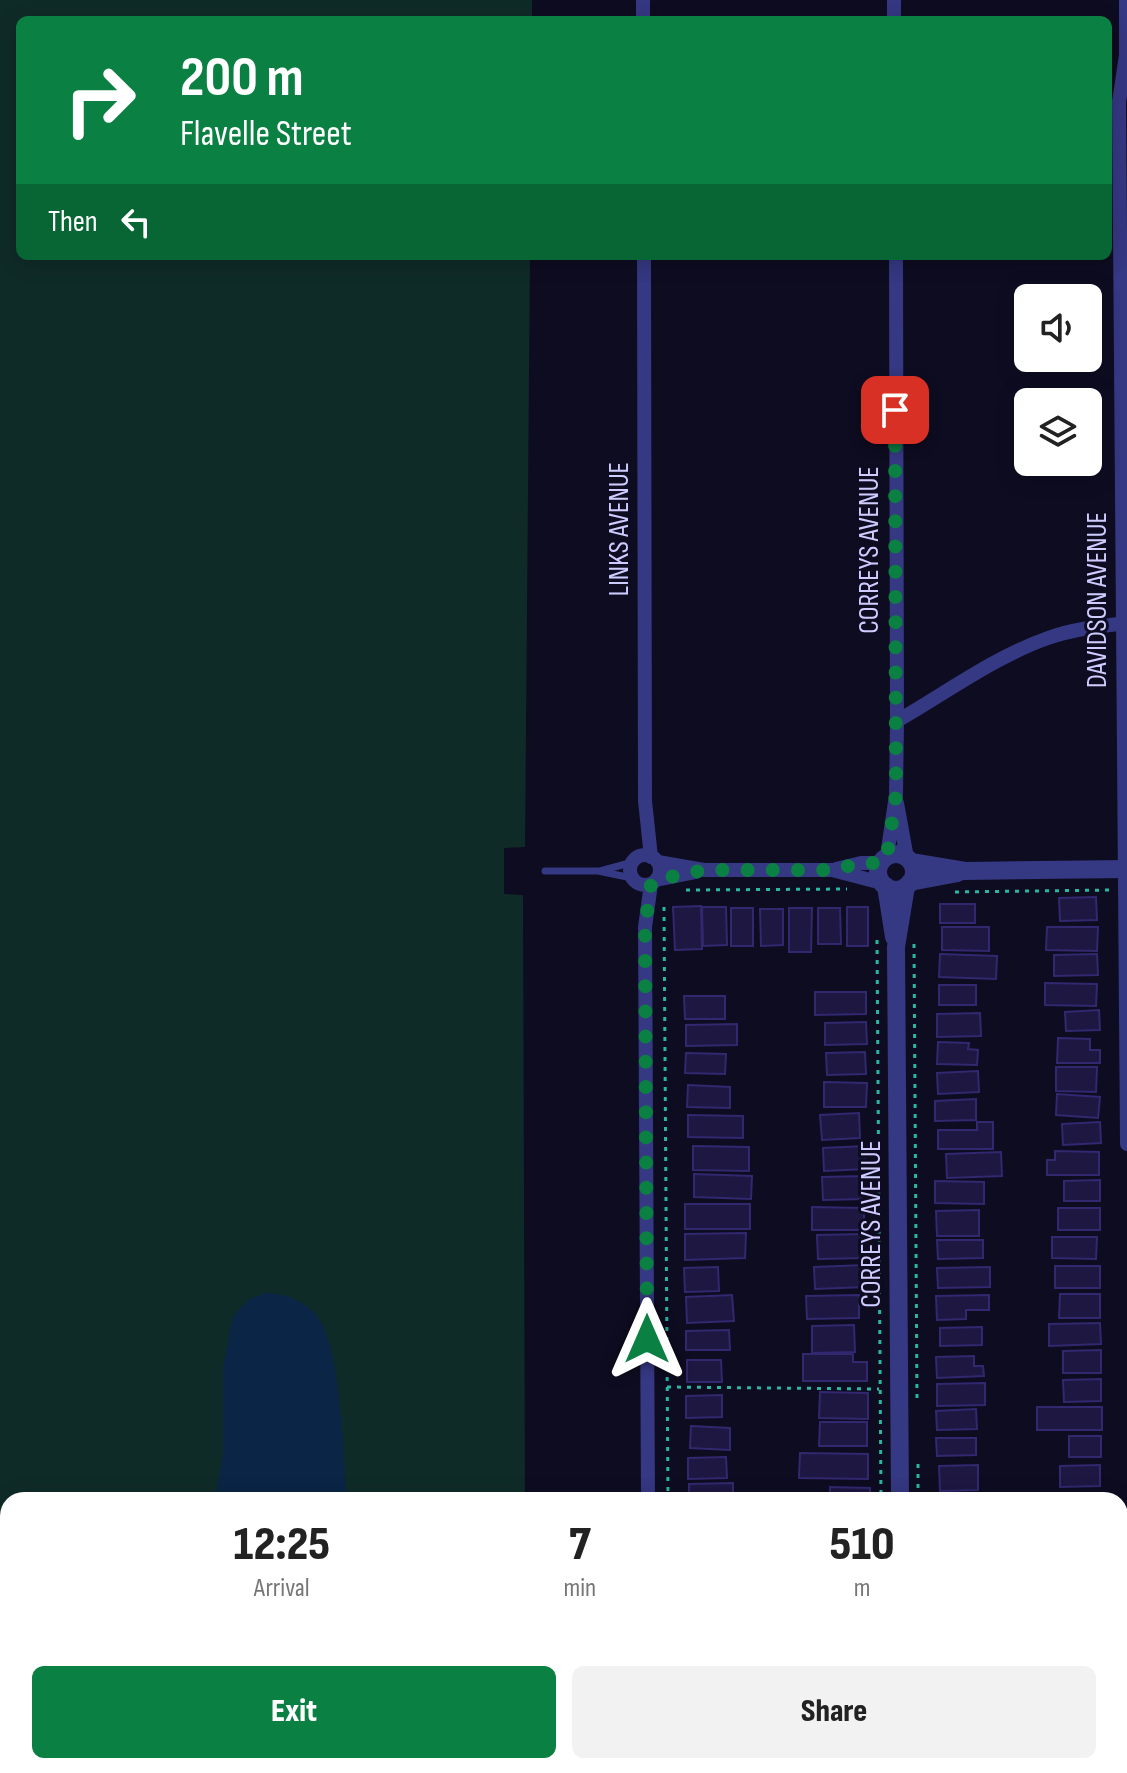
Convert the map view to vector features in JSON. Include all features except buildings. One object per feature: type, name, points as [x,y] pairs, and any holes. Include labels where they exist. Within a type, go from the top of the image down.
[{"type":"street","name":"DAVIDSON AVENUE","points":[[1126,0],[1126,59],[1119,102],[1127,1144]]},
{"type":"street","name":"LINKS AVENUE","points":[[644,260],[645,860]]},
{"type":"street","name":"CORREYS AVENUE","points":[[884,860],[896,795],[896,260]]},
{"type":"street","points":[[897,721],[1017,650],[1063,633],[1124,624]]},
{"type":"street","name":"CORREYS AVENUE","points":[[896,795],[909,860]]},
{"type":"street","points":[[704,870],[644,881],[630,870],[645,860],[704,870],[832,870],[884,860],[897,854],[909,860],[965,871],[1126,869]]},
{"type":"street","points":[[644,881],[660,871],[645,860]]},
{"type":"street","points":[[884,860],[878,873],[884,885]]},
{"type":"street","points":[[908,884],[914,872],[909,860]]},
{"type":"street","points":[[832,870],[896,889],[965,871]]},
{"type":"street","points":[[644,881],[648,1492]]},
{"type":"street","name":"CORREYS AVENUE","points":[[900,1492],[896,947],[908,884]]},
{"type":"street","name":"CORREYS AVENUE","points":[[884,885],[896,947]]},
{"type":"lane","points":[[598,871],[645,860]]},
{"type":"lane","points":[[545,871],[598,871],[644,881]]},
{"type":"path","points":[[679,890],[846,889]]},
{"type":"path","points":[[947,892],[1113,890]]},
{"type":"path","points":[[664,905],[668,1492]]},
{"type":"path","points":[[877,927],[881,1492]]},
{"type":"path","points":[[914,936],[917,1406]]},
{"type":"path","points":[[667,1387],[880,1389]]},
{"type":"path","points":[[918,1452],[918,1492]]},
{"type":"green space","points":[[0,0],[532,0],[532,16],[16,16],[16,260],[530,260],[525,847],[504,848],[504,894],[523,895],[525,1492],[0,1492]]},
{"type":"water","points":[[266,1293],[288,1297],[302,1303],[319,1319],[332,1354],[336,1379],[346,1492],[216,1492],[223,1454],[223,1368],[233,1316],[249,1299]]},
{"type":"route","points":[[647,1339],[645,927],[651,884],[656,880],[704,870],[832,870],[861,863],[881,863],[887,856],[896,795],[895,410]]}]
